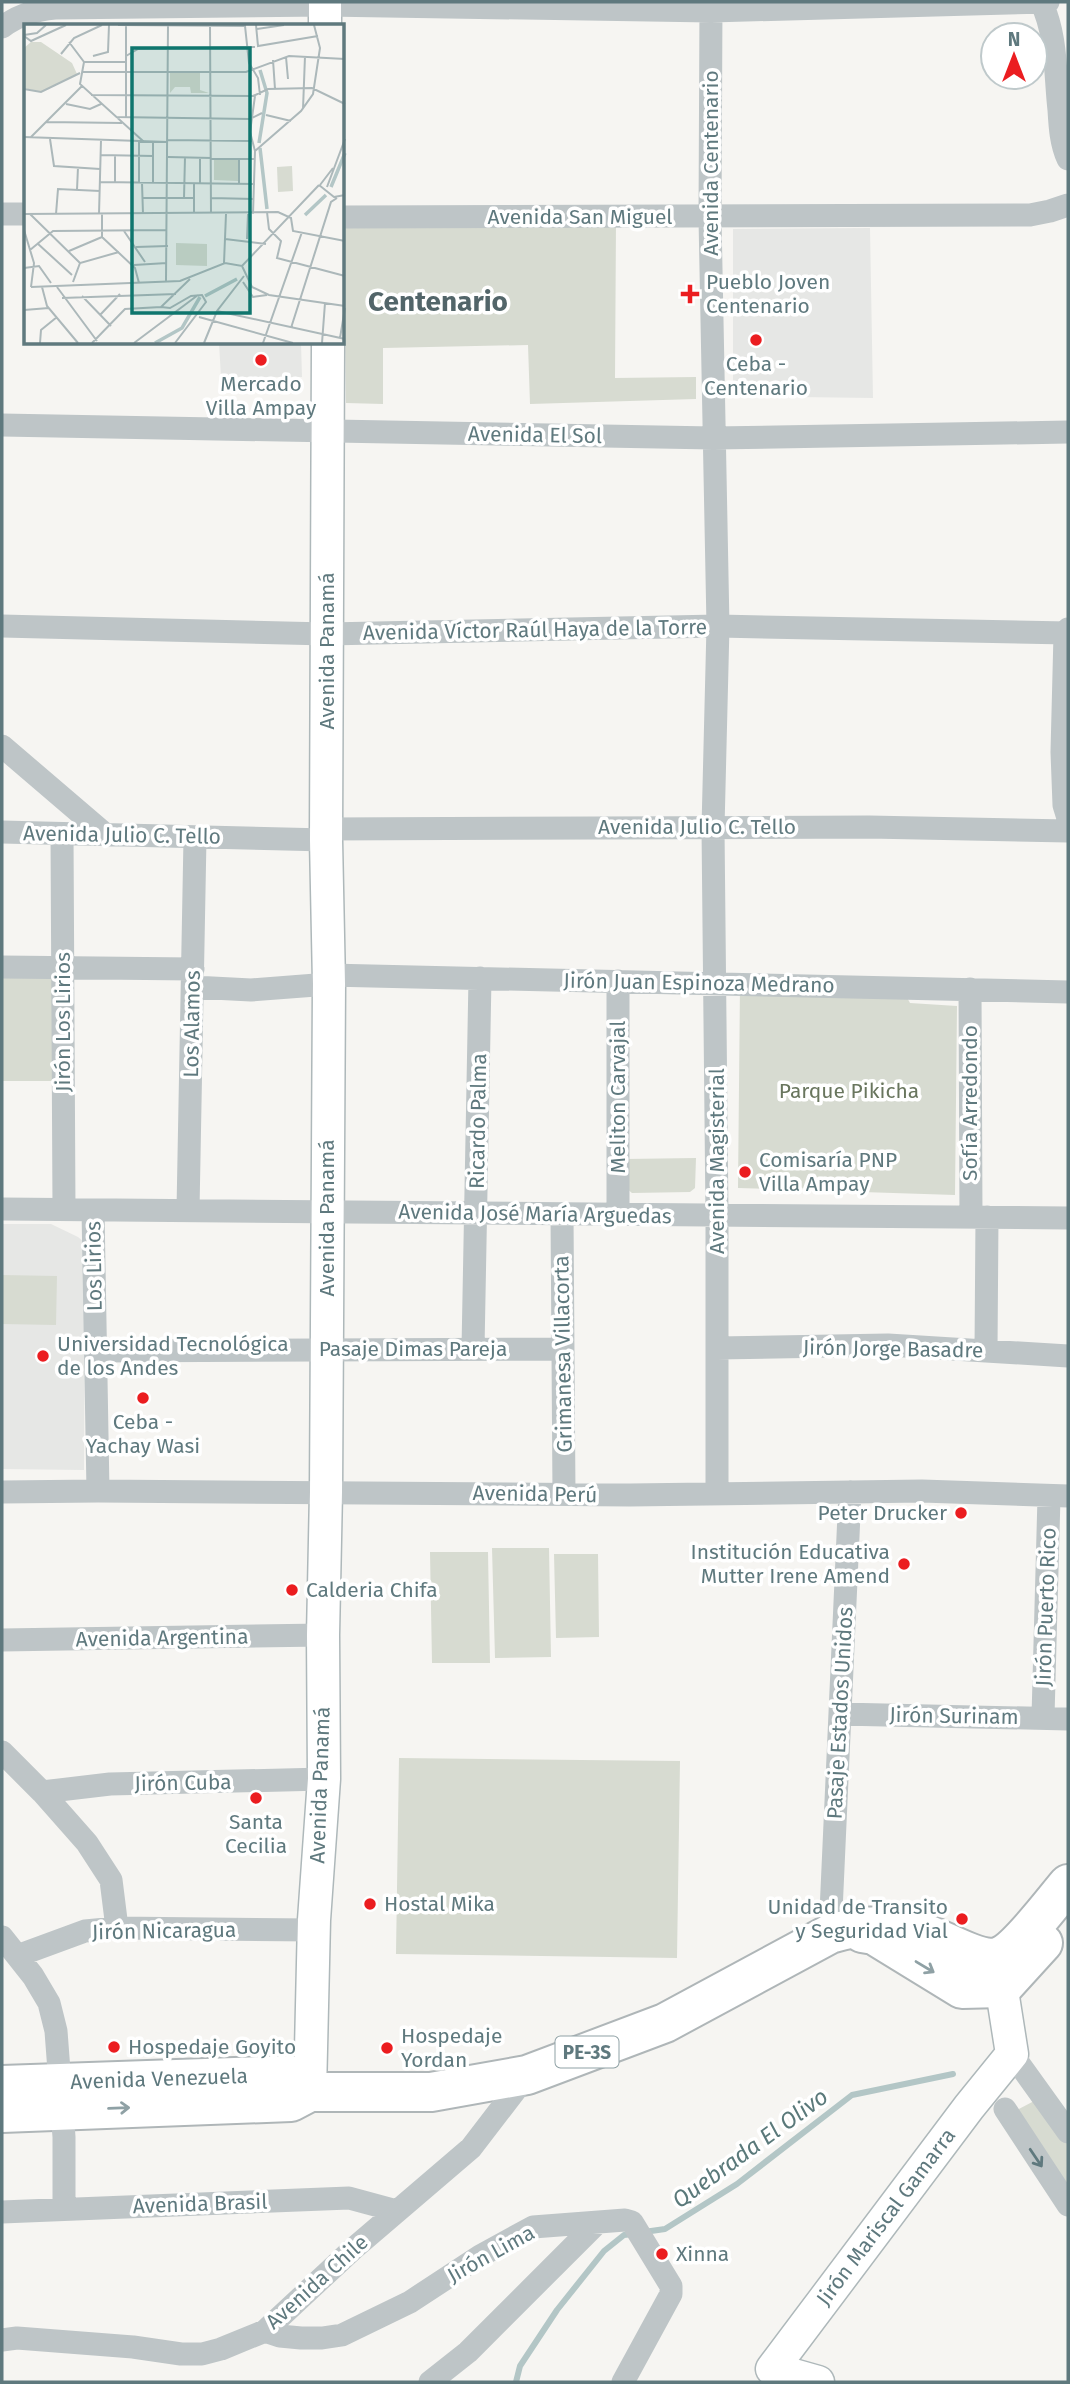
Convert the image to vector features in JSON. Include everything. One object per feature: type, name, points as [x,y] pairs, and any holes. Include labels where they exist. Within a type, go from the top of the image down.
[{"type":"highway","points":[[999,1973],[1017,1943],[1068,1884]]},
{"type":"highway","points":[[999,1973],[1068,1916]]},
{"type":"highway","name":"Avenida Venezuela","points":[[2,2085],[61,2096],[291,2102],[310,2092],[431,2092],[527,2075],[665,2023],[836,1932],[888,1926],[920,1931],[980,1956],[999,1973]]},
{"type":"highway","name":"Avenida Venezuela","points":[[2,2113],[61,2096]]},
{"type":"street","points":[[2,27],[34,10],[55,8],[325,11],[1044,2],[1052,37],[1061,137],[1068,159]]},
{"type":"street","name":"Avenida Centenario","points":[[711,6],[710,218],[718,626],[713,828]]},
{"type":"street","name":"Avenida San Miguel","points":[[345,217],[1030,215],[1051,212],[1068,205]]},
{"type":"street","points":[[2,214],[24,214]]},
{"type":"street","name":"Avenida Panamá","points":[[310,2092],[314,1930],[324,1779],[329,979],[326,834],[328,345]]},
{"type":"street","name":"Avenida El Sol","points":[[2,425],[713,438],[1068,432]]},
{"type":"street","name":"Avenida Víctor Raúl Haya de la Torre","points":[[2,626],[327,634],[718,626],[1067,632]]},
{"type":"street","points":[[1067,632],[1062,752],[1064,805],[1068,818]]},
{"type":"street","points":[[2,746],[106,835]]},
{"type":"street","name":"Avenida Julio C. Tello","points":[[2,832],[195,838],[713,828],[869,827],[1068,831]]},
{"type":"street","name":"Avenida Magisterial","points":[[713,828],[717,1494]]},
{"type":"street","name":"Jirón Los Lirios","points":[[62,834],[64,1209]]},
{"type":"street","name":"Los Alamos","points":[[188,1210],[195,838]]},
{"type":"street","name":"Jirón Juan Espinoza Medrano","points":[[2,967],[62,968],[193,978],[251,990],[329,979],[480,978],[1068,992]]},
{"type":"street","name":"Ricardo Palma","points":[[473,1349],[480,978]]},
{"type":"street","name":"Meliton Carvajal","points":[[618,981],[618,1214]]},
{"type":"street","name":"Sofía Arredondo","points":[[970,989],[986,1351]]},
{"type":"street","name":"Avenida José María Arguedas","points":[[2,1209],[1068,1218]]},
{"type":"street","name":"Los Lirios","points":[[93,1210],[98,1491]]},
{"type":"street","name":"Grimanesa Villacorta","points":[[562,1214],[565,1494]]},
{"type":"street","name":"Jirón Jorge Basadre","points":[[717,1348],[888,1345],[1068,1356]]},
{"type":"street","name":"Pasaje Dimas Pareja","points":[[96,1351],[562,1349]]},
{"type":"street","name":"Avenida Perú","points":[[2,1492],[717,1494],[922,1491],[1059,1496]]},
{"type":"street","name":"Pasaje Estados Unidos","points":[[836,1932],[840,1714],[850,1492]]},
{"type":"street","name":"Jirón Puerto Rico","points":[[1043,1717],[1059,1496]]},
{"type":"street","name":"Avenida Argentina","points":[[2,1640],[323,1635]]},
{"type":"street","name":"Jirón Surinam","points":[[840,1714],[1068,1719]]},
{"type":"street","points":[[2,1752],[42,1791],[87,1843],[111,1880],[117,1928]]},
{"type":"street","name":"Jirón Cuba","points":[[42,1791],[110,1784],[324,1779]]},
{"type":"street","name":"Jirón Nicaragua","points":[[17,1956],[85,1931],[117,1928],[314,1930]]},
{"type":"street","points":[[2,1937],[33,1976],[49,2003],[56,2031],[64,2209]]},
{"type":"street","points":[[999,1973],[1012,2054],[1068,2133]]},
{"type":"street","name":"Jirón Mariscal Gamarra","points":[[768,2376],[969,2106],[1012,2054]]},
{"type":"street","name":"Avenida Chile","points":[[2,2340],[17,2338],[202,2354],[265,2330],[353,2249],[471,2148],[527,2075]]},
{"type":"street","points":[[969,2106],[1005,2109],[1039,2092]]},
{"type":"street","points":[[1005,2109],[1068,2206]]},
{"type":"street","name":"Avenida Brasil","points":[[2,2212],[349,2198],[397,2211]]},
{"type":"street","name":"Jirón Lima","points":[[265,2330],[280,2336],[301,2338],[342,2335],[410,2301],[480,2256],[533,2227],[618,2220],[632,2222],[671,2286],[671,2294],[623,2382]]},
{"type":"street","points":[[430,2382],[468,2352],[598,2222]]},
{"type":"street","points":[[768,2376],[818,2382]]},
{"type":"shaded area","points":[[870,228],[873,398],[733,396],[733,229]]},
{"type":"shaded area","name":"Mercado Villa Ampay","points":[[219,345],[301,345],[302,377],[221,377]]},
{"type":"shaded area","name":"Universidad Tecnológica de los Andes","points":[[2,1224],[51,1224],[85,1243],[84,1470],[2,1469]]},
{"type":"green space","points":[[616,223],[615,378],[696,377],[696,399],[530,404],[528,345],[383,348],[383,404],[346,403],[345,226]]},
{"type":"green space","points":[[58,977],[53,1081],[2,1081],[2,978]]},
{"type":"green space","name":"Parque Pikicha","points":[[740,985],[904,992],[910,1003],[957,1006],[955,1195],[738,1188]]},
{"type":"green space","points":[[696,1158],[695,1188],[690,1192],[632,1193],[626,1188],[625,1159]]},
{"type":"green space","points":[[2,1275],[57,1276],[56,1325],[2,1324]]},
{"type":"green space","points":[[492,1548],[549,1548],[551,1657],[495,1658]]},
{"type":"green space","points":[[430,1552],[488,1552],[490,1663],[432,1663]]},
{"type":"green space","points":[[554,1554],[598,1554],[599,1637],[556,1638]]},
{"type":"green space","points":[[399,1758],[680,1761],[677,1958],[396,1954]]},
{"type":"green space","points":[[1036,2100],[1068,2145],[1068,2188],[1015,2111]]},
{"type":"waterway","name":"Quebrada El Olivo","points":[[644,2232],[665,2229],[737,2184],[852,2095],[953,2074]]},
{"type":"waterway","name":"Quebrada El Olivo","points":[[516,2382],[520,2366],[557,2310],[604,2251],[624,2235],[633,2234]]},
{"type":"place","name":"Pueblo Joven Centenario","points":[[690,294]]},
{"type":"place","name":"Ceba - Centenario","points":[[756,340]]},
{"type":"place","name":"Mercado Villa Ampay","points":[[261,360]]},
{"type":"place","name":"Comisaría PNP Villa Ampay","points":[[745,1172]]},
{"type":"place","name":"Universidad Tecnológica de los Andes","points":[[43,1356]]},
{"type":"place","name":"Ceba - Yachay Wasi","points":[[143,1398]]},
{"type":"place","name":"Peter Drucker","points":[[961,1513]]},
{"type":"place","name":"Institución Educativa Mutter Irene Amend","points":[[904,1564]]},
{"type":"place","name":"Calderia Chifa","points":[[292,1590]]},
{"type":"place","name":"Santa Cecilia","points":[[256,1798]]},
{"type":"place","name":"Hostal Mika","points":[[370,1904]]},
{"type":"place","name":"Unidad de Transito y Seguridad Vial","points":[[962,1919]]},
{"type":"place","name":"Hospedaje Goyito","points":[[114,2047]]},
{"type":"place","name":"Hospedaje Yordan","points":[[387,2048]]},
{"type":"place","name":"Xinna","points":[[662,2254]]},
{"type":"district","name":"Centenario","points":[[438,301]]}]
